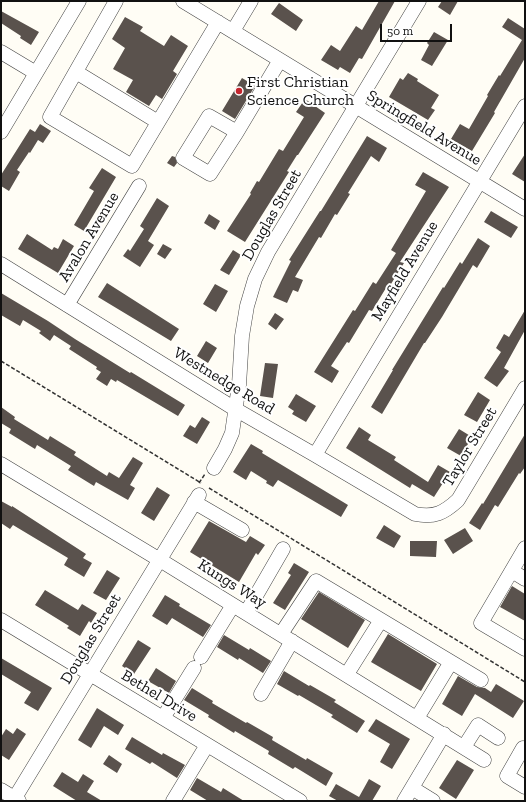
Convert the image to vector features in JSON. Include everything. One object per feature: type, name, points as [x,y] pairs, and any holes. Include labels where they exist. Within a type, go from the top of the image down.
[{"type":"street","points":[[1,132],[80,1]]},
{"type":"street","points":[[116,1],[50,117],[132,166],[218,22]]},
{"type":"street","name":"Springfield Avenue","points":[[183,1],[525,208]]},
{"type":"street","points":[[233,31],[251,1]]},
{"type":"street","name":"Douglas Street","points":[[214,468],[232,433],[242,336],[247,306],[255,279],[268,252],[419,1]]},
{"type":"street","points":[[1,52],[36,73]]},
{"type":"street","points":[[237,132],[209,116],[183,158],[210,174],[237,132],[280,60]]},
{"type":"street","points":[[76,72],[158,122]]},
{"type":"street","name":"Mayfield Avenue","points":[[315,455],[525,106]]},
{"type":"street","name":"Avalon Avenue","points":[[67,305],[139,186]]},
{"type":"street","name":"Westnedge Road","points":[[1,264],[235,409],[415,514],[426,517],[435,515]]},
{"type":"street","name":"Taylor Street","points":[[435,515],[449,508],[458,500],[525,388]]},
{"type":"street","name":"Kungs Way","points":[[1,464],[233,604],[484,760]]},
{"type":"street","points":[[198,493],[242,530]]},
{"type":"street","name":"Douglas Street","points":[[15,800],[160,560],[198,493]]},
{"type":"street","points":[[525,548],[481,622],[525,649]]},
{"type":"street","points":[[246,612],[283,549]]},
{"type":"street","points":[[512,571],[525,579]]},
{"type":"street","points":[[261,694],[316,581],[481,680]]},
{"type":"street","points":[[163,718],[233,604]]},
{"type":"street","name":"Bethel Drive","points":[[1,620],[300,801]]},
{"type":"street","points":[[347,674],[381,620]]},
{"type":"street","points":[[417,718],[451,662]]},
{"type":"street","points":[[464,747],[478,726],[498,738]]},
{"type":"street","points":[[404,801],[444,734]]},
{"type":"street","points":[[173,801],[207,745]]},
{"type":"street","points":[[523,748],[508,776],[525,787]]},
{"type":"street","points":[[412,788],[433,801]]},
{"type":"street","points":[[1,790],[15,800]]},
{"type":"path","points":[[1,361],[198,493],[525,682]]},
{"type":"path","points":[[198,493],[207,471],[214,468]]},
{"type":"building","points":[[379,1],[395,1],[362,59],[359,58],[350,73],[340,67],[338,70],[321,60],[331,45],[340,51],[356,26],[362,30]]},
{"type":"building","points":[[442,1],[458,1],[450,15],[438,7]]},
{"type":"building","points":[[279,3],[303,20],[296,31],[271,14]]},
{"type":"building","points":[[1,11],[39,32],[31,45],[20,38],[21,36],[1,23]]},
{"type":"building","points":[[125,17],[143,27],[140,31],[164,46],[171,35],[188,46],[173,71],[177,74],[162,99],[156,95],[149,106],[126,92],[133,80],[113,69],[125,48],[112,39]]},
{"type":"building","points":[[508,18],[525,29],[525,58],[472,151],[451,139],[460,124],[469,129],[488,96],[487,95],[522,40],[502,27]]},
{"type":"building","points":[[434,32],[448,40],[432,66],[421,60],[429,45],[427,43]]},
{"type":"building","points":[[408,73],[418,79],[417,81],[439,95],[431,108],[435,110],[428,120],[389,97],[400,78],[403,80]]},
{"type":"building","points":[[242,78],[255,86],[235,119],[222,111]]},
{"type":"building","points":[[305,99],[325,113],[287,171],[289,172],[245,242],[227,231],[251,194],[250,193],[257,181],[259,182],[279,149],[283,151],[304,117],[296,112]]},
{"type":"building","points":[[40,124],[51,131],[43,143],[38,140],[30,153],[29,152],[17,170],[20,172],[9,191],[1,186],[1,175],[30,129],[35,132]]},
{"type":"building","points":[[367,136],[387,148],[379,162],[371,156],[348,193],[350,194],[337,215],[335,214],[321,238],[319,237],[295,277],[303,280],[298,292],[293,290],[287,303],[273,297],[291,261],[289,260]]},
{"type":"building","points":[[525,154],[525,182],[512,174]]},
{"type":"building","points":[[172,156],[175,157],[177,163],[174,167],[167,163]]},
{"type":"building","points":[[102,168],[116,177],[84,231],[74,225],[94,191],[89,188]]},
{"type":"building","points":[[423,172],[449,187],[400,262],[404,263],[391,284],[389,283],[372,311],[369,310],[349,343],[347,342],[331,366],[339,371],[332,383],[314,372],[353,310],[355,311],[373,282],[376,284],[396,253],[391,250],[426,191],[415,185]]},
{"type":"building","points":[[157,198],[169,206],[148,241],[154,245],[140,267],[123,256],[128,249],[130,251],[144,229],[140,226]]},
{"type":"building","points":[[491,211],[518,227],[511,238],[484,222]]},
{"type":"building","points":[[209,214],[220,221],[215,230],[204,223]]},
{"type":"building","points":[[27,234],[52,250],[54,247],[58,249],[63,239],[74,246],[58,273],[18,249]]},
{"type":"building","points":[[478,238],[490,246],[477,268],[473,265],[382,414],[371,407],[443,287],[444,288],[460,262],[462,264]]},
{"type":"building","points":[[163,244],[172,249],[165,259],[157,254]]},
{"type":"building","points":[[233,250],[241,255],[229,275],[220,270]]},
{"type":"building","points":[[107,283],[179,329],[171,341],[98,297]]},
{"type":"building","points":[[215,284],[228,291],[216,312],[203,304]]},
{"type":"building","points":[[1,293],[130,373],[131,372],[185,405],[178,416],[117,380],[116,382],[111,379],[107,386],[96,379],[101,372],[96,369],[97,367],[69,349],[71,346],[54,335],[50,341],[39,333],[41,331],[23,320],[20,326],[1,315]]},
{"type":"building","points":[[525,310],[525,330],[504,368],[509,371],[497,387],[484,378],[501,352],[496,348],[504,334],[509,337]]},
{"type":"building","points":[[275,313],[284,319],[276,330],[268,324]]},
{"type":"building","points":[[206,341],[217,348],[208,363],[197,356]]},
{"type":"building","points":[[265,363],[278,364],[273,398],[260,396]]},
{"type":"building","points":[[478,392],[490,400],[477,422],[464,415]]},
{"type":"building","points":[[296,394],[316,406],[306,422],[292,414],[294,411],[288,407]]},
{"type":"building","points":[[1,407],[15,417],[14,419],[48,440],[50,436],[76,452],[74,455],[107,476],[109,472],[119,478],[133,457],[143,463],[130,485],[135,488],[128,500],[96,482],[94,486],[68,470],[71,466],[37,445],[35,449],[9,433],[11,429],[1,423]]},
{"type":"building","points":[[202,417],[210,422],[197,444],[183,436],[190,425],[195,428]]},
{"type":"building","points":[[359,427],[371,435],[368,440],[396,457],[394,460],[428,482],[438,465],[450,472],[434,497],[412,484],[410,488],[346,448]]},
{"type":"building","points":[[459,429],[472,437],[461,456],[447,448]]},
{"type":"building","points":[[525,434],[525,467],[520,474],[519,473],[498,507],[495,505],[480,530],[469,523],[482,503],[483,504]]},
{"type":"building","points":[[251,444],[263,451],[262,453],[348,505],[341,517],[278,480],[273,487],[266,483],[267,481],[251,471],[246,480],[233,472]]},
{"type":"building","points":[[157,487],[170,495],[154,521],[141,513]]},
{"type":"building","points":[[1,501],[12,506],[86,554],[83,558],[92,563],[84,577],[64,565],[68,558],[13,525],[10,529],[1,523]]},
{"type":"building","points":[[209,521],[246,542],[250,536],[265,545],[258,555],[256,553],[239,582],[190,552]]},
{"type":"building","points":[[384,525],[401,536],[394,548],[376,538]]},
{"type":"building","points":[[465,528],[473,541],[453,554],[444,540]]},
{"type":"building","points":[[410,541],[437,541],[436,557],[410,556]]},
{"type":"building","points":[[294,563],[309,572],[285,610],[273,603],[291,575],[288,573]]},
{"type":"building","points":[[107,570],[120,578],[106,600],[93,593]]},
{"type":"building","points":[[512,586],[525,594],[525,621],[500,607]]},
{"type":"building","points":[[45,590],[78,610],[82,604],[97,613],[91,623],[89,621],[80,636],[67,628],[69,626],[35,605]]},
{"type":"building","points":[[319,592],[365,620],[348,648],[301,619]]},
{"type":"building","points":[[165,595],[180,604],[179,606],[211,625],[203,637],[172,618],[167,625],[152,616]]},
{"type":"building","points":[[388,634],[437,664],[421,691],[371,662]]},
{"type":"building","points":[[224,635],[249,650],[250,648],[271,661],[263,673],[239,658],[238,660],[217,647]]},
{"type":"building","points":[[138,640],[151,648],[134,674],[122,666]]},
{"type":"building","points":[[1,658],[52,688],[38,711],[24,703],[31,692],[1,674]]},
{"type":"building","points":[[156,668],[176,681],[169,693],[148,681]]},
{"type":"building","points":[[284,671],[336,700],[334,702],[365,721],[357,733],[331,717],[333,715],[277,684]]},
{"type":"building","points":[[458,676],[477,687],[485,688],[491,692],[496,684],[524,701],[513,718],[475,694],[462,716],[442,704]]},
{"type":"building","points":[[192,688],[213,701],[212,703],[273,737],[272,740],[306,760],[307,758],[333,773],[326,786],[295,767],[293,769],[268,754],[269,751],[235,731],[234,733],[208,717],[209,715],[184,700]]},
{"type":"building","points":[[97,708],[124,725],[118,735],[104,726],[91,748],[78,740]]},
{"type":"building","points":[[376,719],[410,739],[392,769],[380,762],[390,744],[368,731]]},
{"type":"building","points":[[17,728],[26,734],[9,760],[1,755],[1,737],[6,729],[13,734]]},
{"type":"building","points":[[132,737],[162,755],[163,753],[185,765],[177,778],[152,762],[150,764],[125,749]]},
{"type":"building","points":[[109,755],[122,764],[117,773],[103,764]]},
{"type":"building","points":[[457,760],[474,770],[456,799],[439,788]]},
{"type":"building","points":[[62,772],[78,782],[83,774],[94,781],[87,792],[102,801],[77,801],[53,786]]},
{"type":"building","points":[[197,778],[221,792],[223,788],[244,801],[208,801],[190,790]]},
{"type":"building","points":[[369,779],[381,786],[372,801],[338,801],[329,796],[336,784],[359,797]]},
{"type":"place","name":"First Christian Science Church","points":[[239,91]]}]
